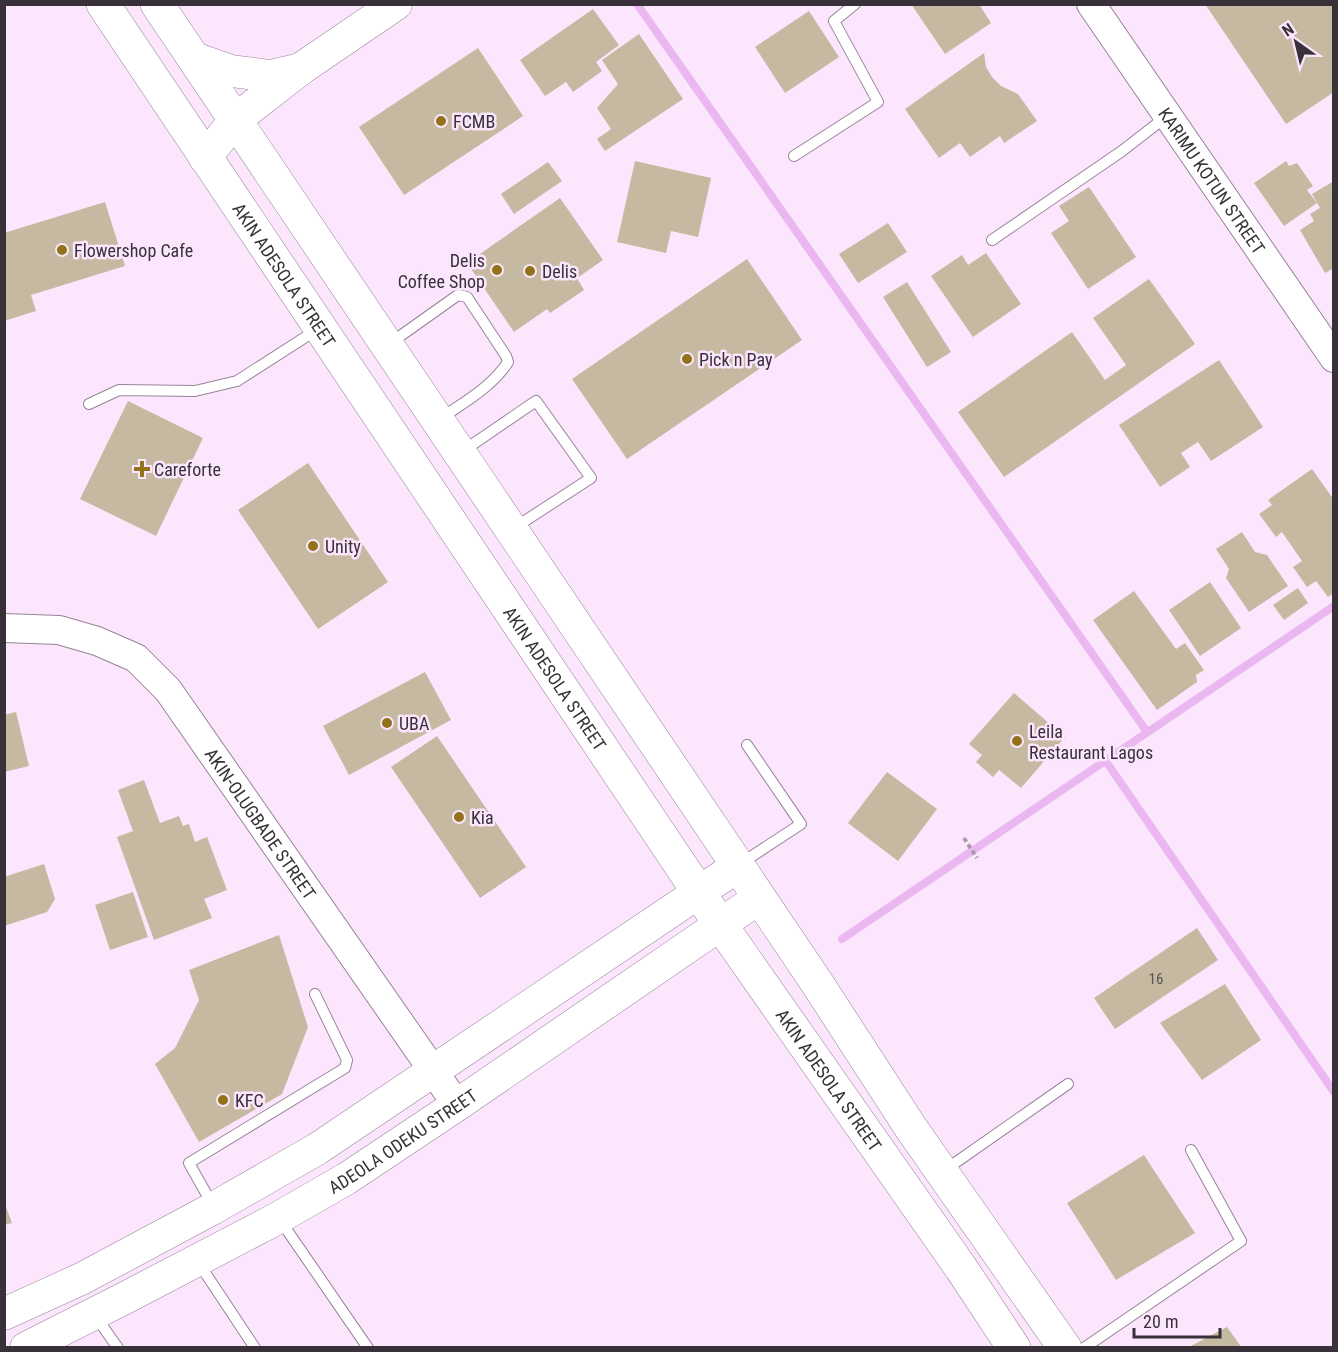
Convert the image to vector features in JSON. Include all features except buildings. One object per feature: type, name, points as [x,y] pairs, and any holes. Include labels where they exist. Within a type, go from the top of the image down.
[{"type":"main road","name":"AKIN ADESOLA STREET","points":[[103,4],[698,892],[1014,1347]]},
{"type":"main road","points":[[157,4],[942,1172],[1065,1347]]},
{"type":"main road","points":[[205,158],[235,120],[302,68],[396,4]]},
{"type":"main road","points":[[194,58],[231,71],[270,76],[302,68]]},
{"type":"main road","points":[[4,1314],[81,1279],[214,1208],[317,1149],[738,866]]},
{"type":"main road","name":"ADEOLA ODEKU STREET","points":[[26,1347],[278,1218],[346,1179],[759,898]]},
{"type":"street","name":"KARIMU KOTUN STREET","points":[[1092,4],[1334,358]]},
{"type":"street","name":"AKIN-OLUGBADE STREET","points":[[4,628],[59,630],[97,641],[136,658],[168,690],[435,1070],[457,1105]]},
{"type":"lane","points":[[794,156],[878,102],[834,21],[855,4]]},
{"type":"lane","points":[[992,240],[1122,151],[1168,116]]},
{"type":"lane","points":[[387,346],[458,295],[467,297],[508,362],[482,390],[437,421]]},
{"type":"lane","points":[[89,404],[119,390],[195,391],[237,381],[320,328]]},
{"type":"lane","points":[[460,454],[536,401],[591,478],[511,530]]},
{"type":"lane","points":[[738,866],[801,824],[747,745]]},
{"type":"lane","points":[[214,1208],[189,1163],[345,1068],[346,1060],[315,994]]},
{"type":"lane","points":[[942,1172],[1068,1084]]},
{"type":"lane","points":[[1084,1347],[1241,1241],[1191,1150]]},
{"type":"lane","points":[[278,1218],[368,1347]]},
{"type":"lane","points":[[196,1260],[255,1347]]},
{"type":"lane","points":[[94,1314],[118,1347]]},
{"type":"path","points":[[965,840],[976,856]]},
{"type":"waterway","points":[[637,4],[1147,732]]},
{"type":"waterway","points":[[842,939],[1334,606]]},
{"type":"waterway","points":[[1105,760],[1334,1092]]},
{"type":"place","name":"FCMB","points":[[441,121]]},
{"type":"place","name":"Flowershop Cafe","points":[[62,250]]},
{"type":"place","name":"Delis Coffee Shop","points":[[497,270]]},
{"type":"place","name":"Delis","points":[[530,271]]},
{"type":"place","name":"Pick n Pay","points":[[687,359]]},
{"type":"place","name":"Careforte","points":[[142,469]]},
{"type":"place","name":"Unity","points":[[313,546]]},
{"type":"place","name":"UBA","points":[[387,723]]},
{"type":"place","name":"Leila Restaurant Lagos","points":[[1017,741]]},
{"type":"place","name":"Kia","points":[[459,817]]},
{"type":"place","name":"KFC","points":[[223,1100]]}]
